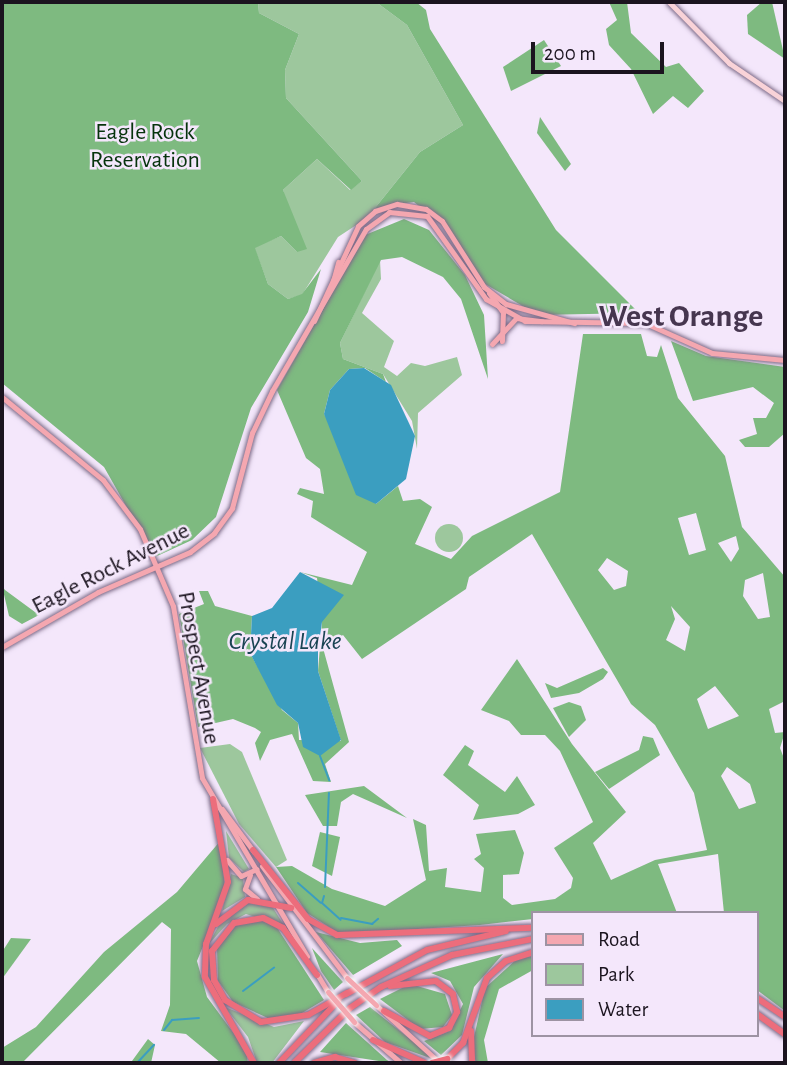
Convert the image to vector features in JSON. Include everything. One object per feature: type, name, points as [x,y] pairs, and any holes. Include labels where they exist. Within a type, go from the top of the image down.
[{"type":"highway","points":[[213,799],[227,860],[227,890],[203,956],[207,984],[247,1042],[254,1063]]},
{"type":"highway","points":[[253,850],[308,919],[337,936],[532,928]]},
{"type":"highway","points":[[210,932],[227,911],[257,898],[272,900],[291,908]]},
{"type":"highway","points":[[317,975],[282,928],[263,918],[234,923],[212,951],[214,980],[225,1000],[261,1022],[300,1018],[393,964],[456,939],[532,928]]},
{"type":"highway","points":[[294,1063],[349,1008],[382,987],[452,955],[532,939]]},
{"type":"highway","points":[[432,1063],[443,1061],[463,1043],[474,1010],[492,971],[532,952]]},
{"type":"highway","points":[[382,987],[436,981],[457,1003],[453,1023],[435,1035],[417,1032],[384,1011]]},
{"type":"highway","points":[[279,1063],[347,993]]},
{"type":"highway","points":[[759,999],[785,1017]]},
{"type":"highway","points":[[472,1063],[474,1010]]},
{"type":"highway","points":[[759,1015],[785,1034]]},
{"type":"highway","points":[[373,1040],[425,1063]]},
{"type":"highway","points":[[314,1063],[335,1057],[355,1063]]},
{"type":"main road","name":"Eagle Rock Avenue","points":[[313,324],[338,262],[375,211],[416,206],[442,221],[487,290],[519,311],[574,323]]},
{"type":"main road","name":"Eagle Rock Avenue","points":[[2,647],[198,547],[225,520],[264,406],[332,293],[347,262],[377,218],[414,211],[443,231],[473,283],[503,312],[516,318],[574,323],[654,324],[712,353],[785,360]]},
{"type":"main road","points":[[332,293],[338,262],[347,262]]},
{"type":"main road","points":[[487,290],[503,312],[502,341]]},
{"type":"main road","points":[[492,344],[516,318],[562,319]]},
{"type":"main road","name":"Prospect Avenue","points":[[2,397],[109,486],[159,565],[173,606],[193,750],[213,799],[328,992],[354,1022],[401,1063]]},
{"type":"main road","name":"Prospect Avenue","points":[[213,799],[253,850],[291,908],[347,978],[443,1061]]},
{"type":"main road","points":[[227,860],[241,876],[255,871]]},
{"type":"main road","points":[[257,898],[244,886],[262,865]]},
{"type":"street","points":[[669,2],[729,63],[785,101]]},
{"type":"green space","name":"Eagle Rock Reservation","points":[[2,2],[258,2],[259,13],[299,34],[285,70],[286,98],[362,181],[351,190],[317,159],[283,190],[307,249],[297,252],[281,236],[255,248],[268,284],[288,299],[302,294],[321,269],[308,312],[251,408],[216,517],[192,540],[155,557],[104,467],[2,383]]},
{"type":"green space","points":[[258,2],[376,2],[407,25],[463,125],[420,152],[367,218],[338,237],[302,295],[288,299],[268,284],[254,247],[281,236],[297,252],[283,190],[317,159],[350,190],[362,181],[286,98],[285,70],[299,34],[259,13]]},
{"type":"green space","points":[[376,2],[416,2],[426,10],[430,29],[556,230],[639,313],[538,315],[485,284],[450,232],[414,202],[391,205],[367,218],[420,152],[463,125],[407,25]]},
{"type":"green space","points":[[609,2],[627,2],[631,33],[666,67],[679,63],[704,91],[688,108],[673,96],[653,114],[631,69],[609,45],[606,29],[617,20]]},
{"type":"green space","points":[[762,2],[772,2],[785,59],[748,34],[747,15]]},
{"type":"green space","points":[[544,40],[561,66],[511,91],[503,67]]},
{"type":"green space","points":[[540,117],[571,164],[565,171],[537,133]]},
{"type":"green space","points":[[404,219],[429,230],[465,275],[484,315],[488,379],[461,299],[443,277],[402,257],[381,260],[340,343],[343,359],[383,374],[386,382],[365,368],[349,369],[330,390],[324,414],[376,504],[398,486],[403,501],[420,499],[432,507],[415,544],[451,559],[472,536],[560,492],[583,334],[641,334],[647,356],[657,357],[661,345],[678,398],[725,456],[742,527],[785,577],[785,701],[769,709],[775,733],[785,732],[780,748],[785,761],[785,1011],[759,992],[759,911],[724,911],[718,854],[658,864],[676,911],[532,911],[532,919],[340,934],[307,913],[276,867],[292,866],[332,889],[385,906],[426,880],[413,819],[426,825],[429,871],[447,868],[445,887],[481,892],[484,868],[474,859],[481,854],[476,834],[515,830],[524,853],[519,874],[503,875],[503,898],[512,905],[555,899],[571,888],[573,878],[554,848],[593,822],[560,751],[545,735],[521,735],[509,721],[481,710],[517,659],[572,744],[626,812],[593,843],[611,880],[655,860],[707,850],[694,793],[655,725],[631,704],[532,534],[469,577],[466,589],[362,659],[343,635],[323,648],[349,742],[325,764],[331,782],[313,781],[292,734],[270,740],[260,761],[255,743],[261,732],[255,728],[233,719],[198,727],[179,614],[204,604],[199,591],[208,591],[215,606],[252,616],[250,653],[282,710],[298,723],[299,740],[341,741],[318,671],[322,622],[317,578],[300,572],[352,585],[367,552],[311,517],[313,501],[297,494],[300,488],[324,494],[320,469],[306,458],[277,390],[365,235]],"holes":[[[696,513],[706,550],[689,555],[678,518]],[[736,536],[739,549],[731,562],[718,543]],[[607,558],[628,571],[626,586],[614,590],[598,570]],[[763,573],[770,617],[758,619],[743,596],[745,580]],[[671,606],[690,627],[685,651],[666,640],[675,619]],[[715,686],[739,716],[708,729],[697,699]],[[727,767],[750,784],[756,803],[739,809],[721,776]]]},
{"type":"green space","points":[[380,260],[381,279],[362,313],[394,341],[384,367],[397,376],[411,363],[425,366],[457,357],[462,375],[418,413],[417,449],[412,421],[383,374],[343,359],[340,343]]},
{"type":"green space","points":[[671,341],[706,356],[785,367],[785,433],[769,447],[745,447],[739,440],[757,434],[753,418],[766,418],[774,403],[753,387],[693,401]]},
{"type":"green space","points":[[449,524],[459,528],[463,538],[459,548],[449,552],[439,548],[435,538],[439,528]]},
{"type":"green space","points":[[2,586],[39,615],[22,624],[9,616]]},
{"type":"green space","points":[[603,668],[608,672],[603,679],[579,693],[551,698],[545,683],[557,688]]},
{"type":"green space","points":[[569,702],[581,706],[586,720],[569,737],[553,708]]},
{"type":"green space","points":[[643,736],[653,738],[660,755],[609,789],[595,772],[639,750]]},
{"type":"green space","points":[[230,744],[242,752],[287,860],[276,867],[239,824],[200,748]]},
{"type":"green space","points":[[465,745],[474,751],[468,765],[505,792],[517,776],[535,805],[518,814],[473,820],[479,805],[443,775]]},
{"type":"green space","points":[[364,786],[407,818],[353,794],[341,802],[337,826],[323,826],[305,795]]},
{"type":"green space","points":[[226,831],[249,869],[244,872],[229,858]]},
{"type":"green space","points":[[320,832],[340,837],[332,876],[312,866]]},
{"type":"green space","points":[[221,840],[225,892],[197,961],[207,997],[246,1050],[248,1063],[221,1063],[186,1034],[161,1031],[170,1005],[171,929],[162,922],[22,1063],[2,1063],[2,1048],[36,1027],[104,952],[177,892]]},
{"type":"green space","points":[[231,874],[243,878],[245,897],[222,911]]},
{"type":"green space","points":[[249,903],[270,903],[285,927],[246,914],[227,924],[208,945],[219,925]]},
{"type":"green space","points":[[257,919],[276,926],[324,1000],[297,1016],[272,1020],[233,1002],[218,981],[217,948],[238,923]]},
{"type":"green space","points":[[316,932],[360,943],[397,940],[402,946],[353,975]]},
{"type":"green space","points":[[11,938],[31,939],[2,979],[2,952]]},
{"type":"green space","points":[[312,948],[343,982],[334,990],[321,971]]},
{"type":"green space","points":[[503,954],[474,987],[462,1035],[441,1055],[424,1041],[450,1031],[463,1004],[450,981],[431,973]]},
{"type":"green space","points":[[532,956],[532,971],[499,989],[484,1040],[488,1063],[476,1063],[472,1046],[485,988],[518,958]]},
{"type":"green space","points":[[410,984],[445,994],[452,1015],[443,1027],[420,1029],[380,999]]},
{"type":"green space","points":[[225,1007],[274,1027],[304,1021],[272,1063],[257,1063],[248,1037]]},
{"type":"green space","points":[[370,1007],[430,1058],[385,1042],[356,1015]]},
{"type":"green space","points":[[346,1023],[387,1060],[392,1063],[320,1052]]},
{"type":"green space","points":[[148,1039],[155,1045],[151,1063],[121,1063],[132,1061]]},
{"type":"water","points":[[364,368],[391,385],[415,436],[406,479],[376,504],[356,495],[324,414],[330,390],[349,369]]},
{"type":"water","name":"Crystal Lake","points":[[300,572],[344,595],[322,622],[318,650],[318,671],[341,740],[320,756],[303,747],[298,723],[277,705],[250,653],[252,616],[272,608]]},
{"type":"waterway","points":[[320,756],[329,780]]},
{"type":"waterway","points":[[325,887],[329,793]]},
{"type":"waterway","points":[[298,883],[321,903]]},
{"type":"waterway","points":[[324,896],[322,903],[341,920]]},
{"type":"waterway","points":[[341,918],[372,924],[378,919]]},
{"type":"waterway","points":[[243,991],[274,968]]},
{"type":"waterway","points":[[164,1030],[172,1020],[199,1018]]},
{"type":"waterway","points":[[137,1063],[154,1045]]},
{"type":"district","name":"West Orange","points":[[681,316]]}]
